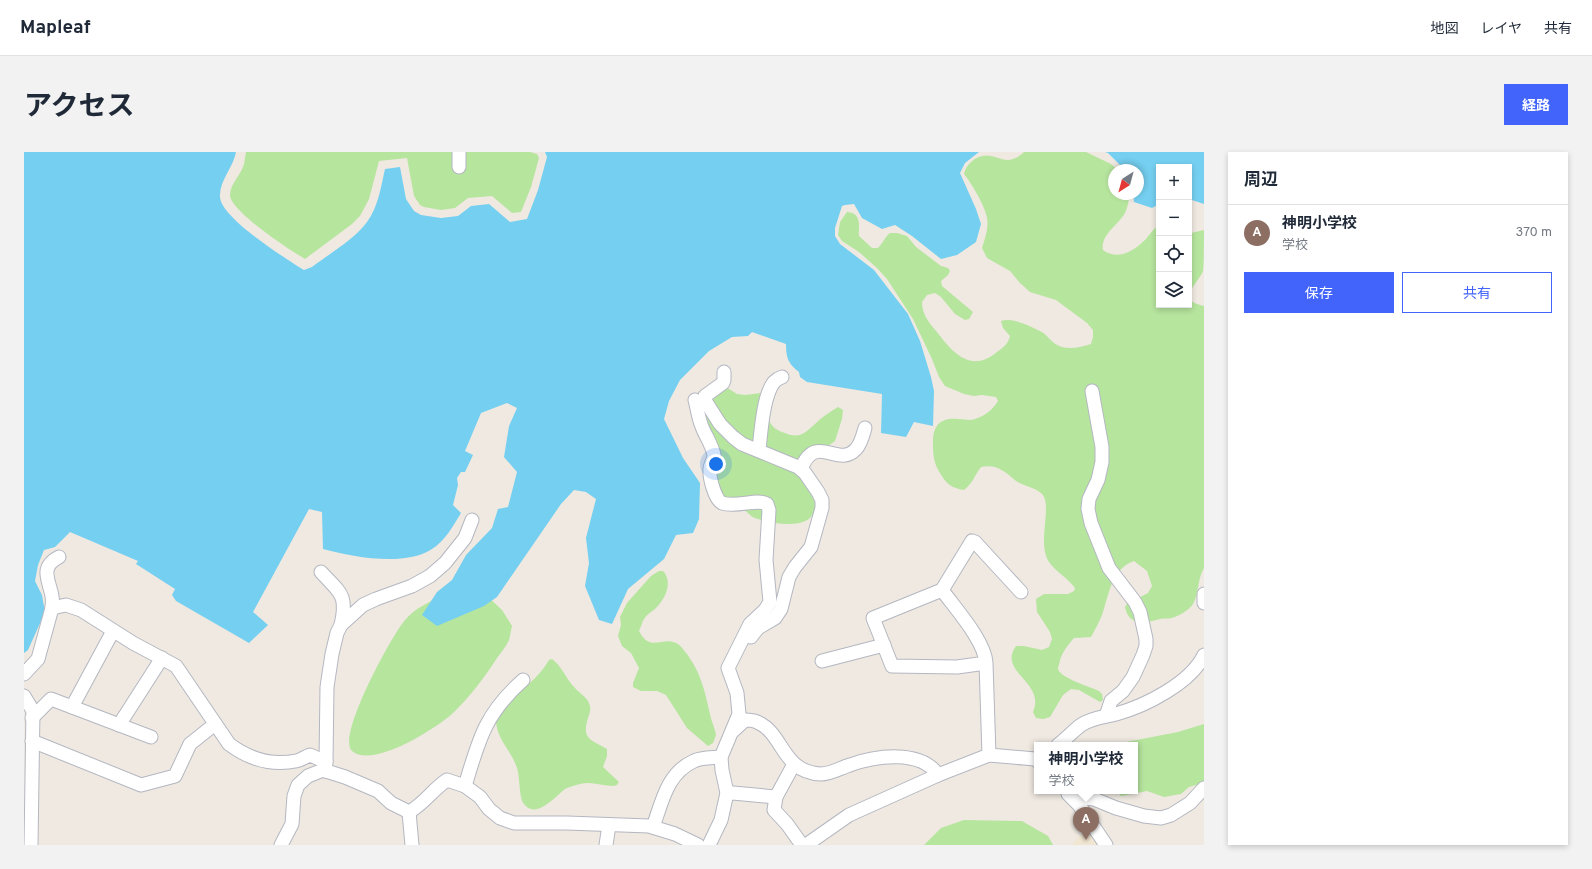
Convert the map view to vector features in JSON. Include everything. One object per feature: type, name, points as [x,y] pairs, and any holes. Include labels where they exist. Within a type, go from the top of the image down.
[{"type":"street","points":[[459,152],[459,167]]},
{"type":"street","points":[[724,372],[724,380],[705,396],[706,402],[725,431],[742,444],[801,469],[811,481],[822,500],[822,508],[811,547],[795,567],[789,578],[784,602],[778,615],[758,628],[752,634],[747,647],[734,656]]},
{"type":"street","points":[[758,450],[763,414],[768,396],[774,382],[782,377]]},
{"type":"street","points":[[1092,391],[1102,447],[1102,462],[1098,480],[1089,499],[1088,509],[1091,523],[1109,568],[1135,602],[1140,612],[1146,639],[1146,646],[1143,655],[1133,677],[1123,691],[1111,701],[1106,716]]},
{"type":"street","points":[[695,400],[701,425],[714,454],[714,460],[710,465],[709,472],[716,499],[726,504],[740,505],[760,502],[767,504],[769,510],[766,560],[770,602],[765,610],[750,624],[728,668],[737,693],[739,714],[721,757],[727,794],[721,820],[710,845]]},
{"type":"street","points":[[801,469],[804,462],[811,454],[817,451],[822,450],[834,455],[847,454],[854,451],[857,448],[865,428]]},
{"type":"street","points":[[341,625],[363,605],[412,586],[430,576],[445,563],[465,538],[472,520]]},
{"type":"street","points":[[986,663],[957,666],[892,666],[873,618],[942,590],[972,541],[975,542],[1021,592]]},
{"type":"street","points":[[24,674],[38,659],[52,608],[52,597],[46,574],[50,564],[59,557]]},
{"type":"street","points":[[281,845],[292,824],[294,796],[298,785],[308,776],[323,770],[326,766],[327,687],[335,640],[344,612],[344,602],[342,595],[321,572]]},
{"type":"street","points":[[942,590],[980,643],[986,655],[989,755]]},
{"type":"street","points":[[1204,594],[1204,603]]},
{"type":"street","points":[[52,608],[60,605],[73,606],[179,669],[229,744],[248,757],[270,762],[294,762],[310,755],[345,777],[378,792],[391,803],[409,812]]},
{"type":"street","points":[[72,707],[113,631]]},
{"type":"street","points":[[822,660],[884,644]]},
{"type":"street","points":[[1062,742],[1082,725],[1100,717],[1137,707],[1165,693],[1189,674],[1202,660],[1204,655]]},
{"type":"street","points":[[119,725],[162,658]]},
{"type":"street","points":[[465,786],[479,740],[485,726],[495,709],[523,680]]},
{"type":"street","points":[[24,696],[33,711],[31,845]]},
{"type":"street","points":[[32,718],[51,699],[151,737]]},
{"type":"street","points":[[732,733],[745,720],[756,721],[763,725],[773,736],[794,764],[802,770],[811,773],[822,774],[874,758],[904,757],[922,762],[935,770],[938,775]]},
{"type":"street","points":[[32,741],[141,785],[175,776],[190,744],[215,724]]},
{"type":"street","points":[[806,845],[849,815],[938,775],[989,755],[1034,759]]},
{"type":"street","points":[[653,827],[672,778],[679,770],[694,760],[721,757]]},
{"type":"street","points":[[794,764],[776,797],[774,810],[787,824],[802,845]]},
{"type":"street","points":[[409,812],[420,806],[436,787],[447,780],[465,786],[480,796],[489,809],[500,818],[514,823],[567,823],[653,827],[675,834],[698,845]]},
{"type":"street","points":[[1069,794],[1094,799],[1130,812],[1161,818],[1171,815],[1190,803],[1204,788]]},
{"type":"street","points":[[727,794],[733,793],[776,797]]},
{"type":"street","points":[[1069,794],[1079,805],[1106,845]]},
{"type":"street","points":[[409,812],[412,845]]},
{"type":"street","points":[[606,845],[609,825]]},
{"type":"shaded area","points":[[1085,831],[1093,835],[1100,845],[1071,845]]},
{"type":"green space","points":[[246,152],[530,152],[537,154],[539,158],[531,187],[521,212],[512,213],[492,196],[468,198],[455,208],[441,210],[424,207],[420,205],[414,196],[407,158],[379,161],[369,199],[360,216],[352,224],[305,259],[262,230],[233,202],[230,191],[243,168]]},
{"type":"green space","points":[[1024,152],[1086,152],[1111,164],[1108,164],[1108,200],[1128,200],[1125,213],[1104,239],[1103,250],[1114,255],[1120,255],[1131,251],[1146,239],[1156,227],[1156,308],[1192,308],[1192,301],[1204,306],[1204,568],[1200,577],[1195,600],[1186,611],[1172,618],[1149,622],[1134,621],[1130,618],[1125,607],[1127,604],[1148,593],[1152,586],[1147,571],[1134,561],[1126,565],[1120,570],[1112,584],[1102,615],[1091,637],[1074,638],[1063,654],[1058,668],[1064,676],[1099,691],[1102,694],[1103,700],[1100,702],[1079,690],[1071,689],[1063,695],[1050,717],[1043,719],[1036,718],[1033,712],[1035,702],[1033,693],[1012,663],[1012,655],[1016,646],[1024,646],[1042,650],[1049,647],[1052,639],[1050,632],[1037,612],[1036,599],[1044,594],[1068,594],[1074,591],[1075,588],[1052,566],[1045,554],[1045,498],[1038,491],[1016,481],[996,467],[981,467],[972,482],[964,490],[953,487],[947,483],[935,463],[933,438],[938,424],[942,421],[952,419],[971,420],[979,418],[990,411],[998,401],[996,397],[964,394],[945,386],[939,377],[913,319],[887,279],[859,252],[842,241],[838,235],[840,222],[847,212],[852,213],[858,218],[859,221],[859,236],[872,248],[878,248],[890,233],[897,233],[907,236],[916,247],[941,266],[948,268],[950,271],[941,281],[942,286],[973,312],[969,319],[965,320],[955,314],[941,297],[935,293],[927,295],[922,302],[922,306],[926,318],[931,325],[949,347],[963,358],[971,361],[979,361],[988,358],[1004,347],[1010,336],[1003,328],[1001,321],[1006,320],[1017,321],[1042,332],[1058,346],[1077,348],[1091,344],[1093,330],[1087,323],[1056,300],[1030,292],[1010,271],[987,258],[982,248],[987,229],[986,213],[978,195],[964,174],[965,170],[970,163],[978,157],[986,155],[1004,160],[1010,160]]},
{"type":"green space","points":[[1204,230],[1204,257],[1201,276],[1192,289],[1192,233]]},
{"type":"green space","points":[[726,387],[737,394],[745,395],[761,393],[772,400],[770,422],[777,430],[793,435],[800,435],[804,433],[838,407],[843,410],[842,419],[835,441],[828,446],[799,476],[809,489],[814,499],[815,509],[809,519],[795,524],[777,523],[761,520],[743,510],[729,508],[705,472],[704,463],[707,458],[706,446],[695,396],[700,393]]},
{"type":"green space","points":[[659,571],[663,571],[666,575],[668,580],[667,590],[660,604],[644,619],[639,631],[643,638],[652,643],[671,641],[678,644],[692,661],[702,683],[716,735],[713,743],[708,746],[687,728],[666,695],[657,691],[641,691],[633,687],[633,683],[639,668],[631,653],[622,646],[618,636],[621,625],[620,617],[627,603],[651,576]]},
{"type":"green space","points":[[445,594],[485,594],[502,610],[512,626],[509,640],[482,680],[444,721],[418,737],[388,751],[374,755],[361,755],[352,751],[349,742],[358,707],[378,664],[398,629],[414,612]]},
{"type":"green space","points":[[552,659],[559,665],[572,684],[589,703],[590,712],[586,725],[587,735],[593,741],[607,749],[607,756],[603,767],[619,782],[617,785],[613,786],[584,783],[572,786],[565,789],[546,805],[534,809],[529,808],[522,801],[517,768],[498,732],[496,718],[507,702],[535,678],[549,660]]},
{"type":"green space","points":[[1204,724],[1204,784],[1189,787],[1181,794],[1164,797],[1147,791],[1138,793],[1138,742],[1126,742],[1178,732]]},
{"type":"green space","points":[[1119,794],[1131,794],[1121,796]]},
{"type":"green space","points":[[964,820],[1022,821],[1048,836],[1053,845],[924,845],[941,828]]},
{"type":"water","points":[[24,152],[236,152],[220,191],[223,206],[242,226],[283,257],[304,270],[312,267],[341,246],[356,234],[367,222],[374,210],[385,169],[400,167],[406,199],[414,211],[421,215],[441,218],[458,216],[471,206],[489,204],[510,222],[527,219],[538,190],[547,157],[545,152],[979,152],[965,163],[960,173],[981,224],[976,242],[957,255],[941,259],[912,236],[895,225],[882,229],[862,218],[854,204],[842,206],[835,228],[835,236],[840,244],[874,270],[908,314],[920,341],[931,377],[934,391],[933,426],[914,422],[906,437],[881,433],[882,394],[807,382],[800,377],[799,372],[790,363],[786,353],[786,344],[752,332],[748,336],[732,337],[709,351],[680,380],[669,401],[664,419],[683,458],[700,483],[699,519],[693,533],[676,535],[664,559],[628,589],[612,624],[599,620],[585,586],[589,563],[586,538],[596,499],[586,492],[574,490],[561,504],[497,597],[484,606],[437,626],[422,615],[437,592],[452,580],[466,555],[492,528],[498,509],[508,507],[517,472],[504,457],[509,426],[517,408],[507,403],[481,413],[465,451],[473,455],[465,472],[461,472],[457,478],[458,485],[453,505],[461,513],[445,538],[432,549],[408,558],[379,559],[349,555],[323,549],[322,512],[309,509],[253,612],[268,625],[249,643],[176,601],[172,595],[175,589],[136,564],[138,561],[70,532],[55,547],[44,550],[38,565],[35,581],[42,595],[45,612],[28,650],[24,653]]},
{"type":"water","points":[[1105,152],[1204,152],[1204,204],[1192,200],[1192,164],[1156,164],[1156,206],[1152,208],[1134,202],[1134,200],[1144,200],[1144,164],[1119,164]]},
{"type":"place","name":"神明小学校","points":[[1086,840]]}]
